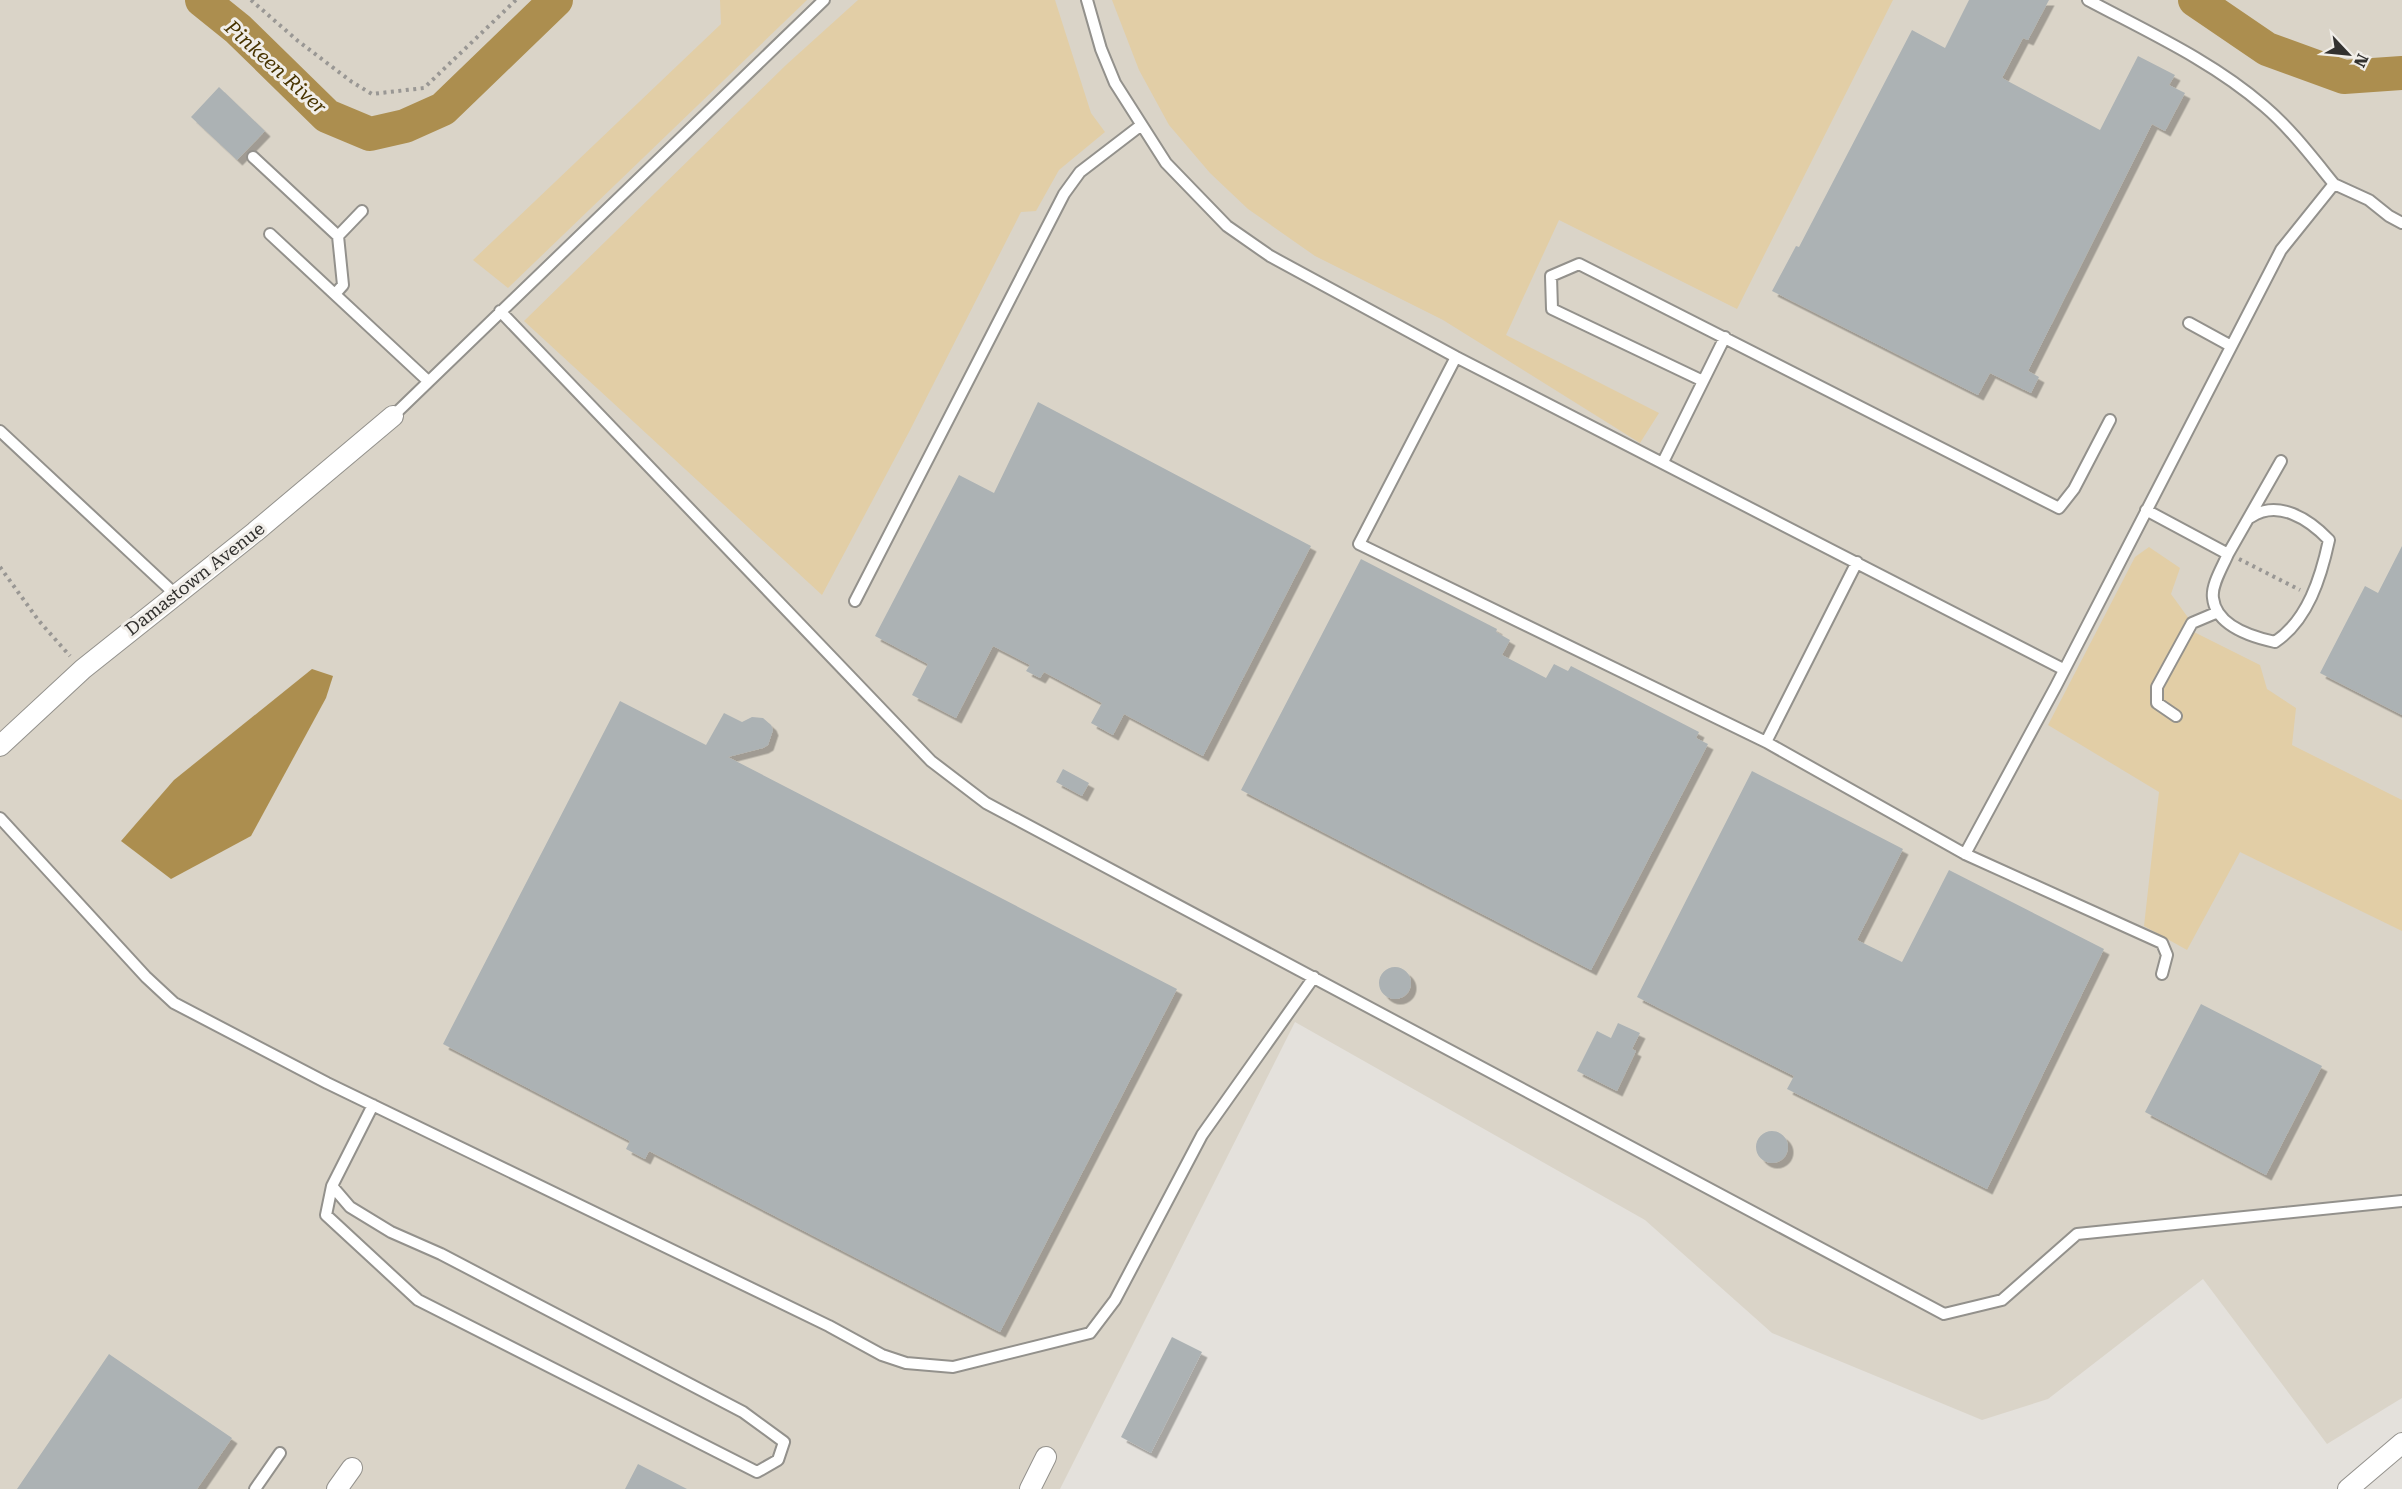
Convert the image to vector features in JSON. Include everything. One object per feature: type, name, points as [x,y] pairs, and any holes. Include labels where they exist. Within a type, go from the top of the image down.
[{"type":"street","name":"Damastown Avenue","points":[[0,746],[83,669],[314,484],[393,416]]},
{"type":"street","points":[[2348,1489],[2402,1443]]},
{"type":"street","points":[[1030,1489],[1046,1457]]},
{"type":"street","points":[[337,1489],[352,1468]]},
{"type":"lane","points":[[393,416],[824,0]]},
{"type":"lane","points":[[1087,0],[1101,49],[1115,83],[1140,126],[1166,164],[1227,226],[1270,255],[1456,357],[2063,669]]},
{"type":"lane","points":[[2088,0],[2175,46],[2228,78],[2265,106],[2334,184],[2369,200],[2388,216],[2402,223]]},
{"type":"lane","points":[[855,601],[1064,194],[1080,172],[1140,126]]},
{"type":"lane","points":[[253,157],[338,236],[343,285],[335,294]]},
{"type":"lane","points":[[1965,854],[2281,250],[2334,184]]},
{"type":"lane","points":[[338,236],[362,211]]},
{"type":"lane","points":[[270,234],[428,381]]},
{"type":"lane","points":[[1703,381],[1552,309],[1551,276],[1579,264],[2059,508],[2074,489],[2110,420]]},
{"type":"lane","points":[[500,311],[931,760],[986,803],[1944,1314],[2002,1300],[2077,1234],[2402,1201]]},
{"type":"lane","points":[[2189,323],[2231,346]]},
{"type":"lane","points":[[1663,462],[1725,337]]},
{"type":"lane","points":[[1456,357],[1359,544],[1766,742],[1965,854],[2162,944],[2167,955],[2162,974]]},
{"type":"lane","points":[[0,431],[175,594]]},
{"type":"lane","points":[[2251,517],[2267,509],[2280,509],[2318,528],[2329,540],[2312,596],[2289,633],[2275,642],[2258,639],[2224,620],[2212,598],[2228,554],[2281,461]]},
{"type":"lane","points":[[2146,510],[2228,554]]},
{"type":"lane","points":[[1766,742],[1857,562]]},
{"type":"lane","points":[[2176,716],[2157,703],[2157,687],[2192,623],[2218,612]]},
{"type":"lane","points":[[0,818],[146,977],[174,1003],[373,1105],[829,1326],[882,1355],[906,1362],[953,1367],[1090,1333],[1114,1300],[1202,1135],[1314,977]]},
{"type":"lane","points":[[332,1186],[350,1207],[391,1232],[441,1254],[743,1412],[784,1442],[778,1460],[757,1472],[418,1300],[326,1215],[332,1186],[373,1105]]},
{"type":"lane","points":[[255,1489],[280,1453]]},
{"type":"path","points":[[251,0],[298,41],[352,82],[372,94],[424,88],[516,0]]},
{"type":"path","points":[[2228,554],[2312,596]]},
{"type":"path","points":[[0,567],[61,647]]},
{"type":"shaded area","points":[[0,0],[2402,0],[2402,1398],[2327,1444],[2203,1279],[2048,1399],[1982,1420],[1772,1333],[1645,1220],[1295,1022],[1060,1489],[0,1489]]},
{"type":"shaded area","points":[[720,0],[807,0],[508,288],[473,260],[721,24]]},
{"type":"shaded area","points":[[858,0],[1055,0],[1091,113],[1105,132],[1059,170],[1036,211],[1021,212],[909,432],[822,595],[524,321],[786,65]]},
{"type":"shaded area","points":[[1112,0],[1893,0],[1737,309],[1559,220],[1506,335],[1659,413],[1640,443],[1443,320],[1315,256],[1248,209],[1210,173],[1169,125],[1139,70]]},
{"type":"shaded area","points":[[2149,547],[2180,568],[2171,594],[2192,623],[2194,632],[2260,665],[2267,689],[2296,708],[2292,745],[2402,800],[2402,931],[2240,852],[2187,950],[2144,926],[2159,792],[2048,725],[2135,557]]},
{"type":"shaded area","points":[[312,669],[333,676],[326,698],[251,836],[171,879],[121,841],[174,780]]},
{"type":"building","points":[[1969,0],[2049,0],[2028,40],[2023,38],[2002,78],[2100,130],[2138,56],[2175,75],[2169,85],[2185,93],[2165,131],[2152,124],[2028,371],[2039,377],[2031,393],[1990,373],[1978,395],[1772,291],[1796,246],[1799,247],[1912,30],[1945,48]]},
{"type":"building","points":[[219,87],[265,131],[237,160],[191,117]]},
{"type":"building","points":[[1038,402],[1311,546],[1203,756],[1124,714],[1113,735],[1091,723],[1102,703],[1044,672],[1040,678],[1026,671],[1030,665],[993,646],[956,718],[912,695],[928,664],[875,636],[959,475],[994,493]]},
{"type":"building","points":[[2402,546],[2402,715],[2320,673],[2365,586],[2378,593]]},
{"type":"building","points":[[1361,559],[1497,629],[1496,632],[1510,640],[1502,655],[1546,678],[1554,664],[1568,671],[1571,666],[1699,732],[1696,738],[1708,744],[1591,970],[1241,790]]},
{"type":"building","points":[[620,701],[706,745],[724,713],[742,722],[752,717],[763,718],[773,730],[768,745],[728,757],[1177,989],[1000,1332],[649,1151],[645,1159],[626,1149],[630,1141],[443,1044]]},
{"type":"building","points":[[1063,769],[1089,783],[1082,796],[1056,782]]},
{"type":"building","points":[[1752,771],[1903,849],[1857,940],[1902,962],[1949,870],[2104,949],[1987,1189],[1787,1089],[1794,1076],[1637,997]]},
{"type":"building","points":[[1395,967],[1406,972],[1411,983],[1406,994],[1395,999],[1384,994],[1379,983],[1384,972]]},
{"type":"building","points":[[2201,1004],[2322,1066],[2266,1175],[2145,1112]]},
{"type":"building","points":[[1618,1023],[1640,1033],[1632,1049],[1636,1051],[1617,1091],[1577,1071],[1597,1031],[1611,1038]]},
{"type":"building","points":[[1772,1131],[1783,1136],[1788,1147],[1783,1158],[1772,1163],[1761,1158],[1756,1147],[1761,1136]]},
{"type":"building","points":[[1172,1337],[1202,1352],[1151,1453],[1121,1437]]},
{"type":"building","points":[[109,1354],[232,1438],[197,1489],[17,1489]]},
{"type":"building","points":[[638,1464],[687,1489],[625,1489]]},
{"type":"waterway","name":"Pinkeen River","points":[[202,0],[238,29],[327,116],[370,134],[405,126],[443,109],[556,0]]},
{"type":"waterway","name":"Pinkeen River","points":[[2195,0],[2267,49],[2344,77],[2402,73]]}]
